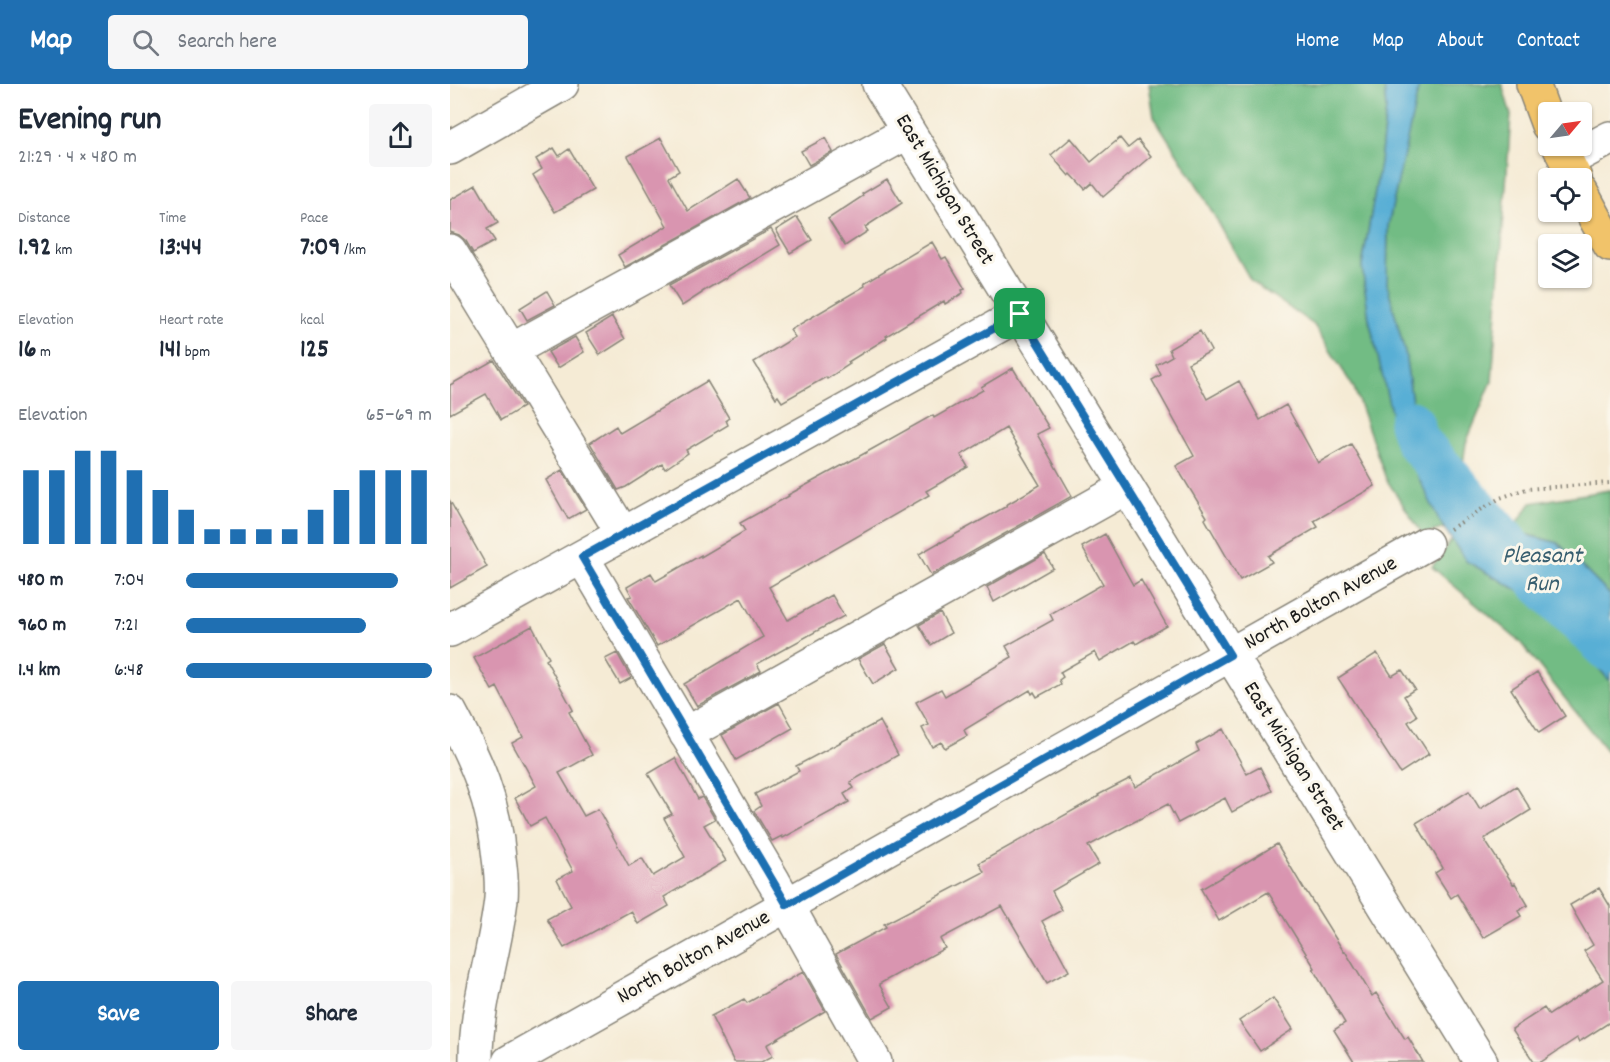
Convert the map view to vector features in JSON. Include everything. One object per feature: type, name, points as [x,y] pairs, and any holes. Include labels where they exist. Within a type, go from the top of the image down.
[{"type":"main road","points":[[1533,84],[1540,102]]},
{"type":"main road","points":[[1592,212],[1610,245]]},
{"type":"street","points":[[450,148],[562,84]]},
{"type":"street","name":"East Michigan Street","points":[[879,84],[1481,1062]]},
{"type":"street","points":[[512,350],[908,132]]},
{"type":"street","points":[[1567,162],[1610,138]]},
{"type":"street","points":[[450,251],[623,534]]},
{"type":"street","points":[[450,630],[1020,314]]},
{"type":"street","points":[[686,734],[1127,487]]},
{"type":"street","name":"North Bolton Avenue","points":[[509,1062],[1426,544]]},
{"type":"street","points":[[582,557],[787,905],[875,1062]]},
{"type":"street","points":[[450,712],[472,753],[488,797],[496,831],[501,883],[501,901],[478,1021],[476,1062]]},
{"type":"path","points":[[1426,544],[1500,498],[1526,489],[1610,483]]},
{"type":"green space","points":[[1149,84],[1384,84],[1386,109],[1380,163],[1362,266],[1369,319],[1409,458],[1444,528],[1423,535],[1386,479],[1354,388],[1314,325],[1251,281],[1197,185],[1154,117]]},
{"type":"green space","points":[[1419,84],[1502,84],[1511,115],[1492,381],[1466,443],[1458,499],[1412,402],[1405,353],[1387,284],[1388,226]]},
{"type":"green space","points":[[1610,490],[1610,595],[1558,543],[1512,530],[1531,503]]},
{"type":"green space","points":[[1452,539],[1466,561],[1514,588],[1551,614],[1610,681],[1610,755],[1520,642],[1432,567]]},
{"type":"water","name":"Pleasant Run","points":[[1384,84],[1419,84],[1388,226],[1387,284],[1405,353],[1412,402],[1458,499],[1494,523],[1523,534],[1558,543],[1610,595],[1610,681],[1551,614],[1514,588],[1466,561],[1440,522],[1409,458],[1391,412],[1369,319],[1362,266],[1380,163],[1386,109]]},
{"type":"building","points":[[661,138],[679,171],[669,177],[688,211],[738,179],[750,198],[625,267],[618,255],[667,226],[628,156]]},
{"type":"building","points":[[825,138],[833,152],[809,165],[801,151]]},
{"type":"building","points":[[1071,138],[1091,162],[1120,138],[1128,148],[1138,140],[1151,156],[1103,197],[1092,183],[1085,189],[1071,174],[1069,176],[1051,155]]},
{"type":"building","points":[[554,148],[559,156],[569,149],[593,190],[555,212],[533,175],[542,169],[536,159]]},
{"type":"building","points":[[887,179],[902,203],[865,227],[868,231],[845,246],[828,219]]},
{"type":"building","points":[[476,185],[498,223],[487,229],[495,241],[473,253],[466,241],[450,232],[450,200]]},
{"type":"building","points":[[797,217],[812,240],[790,253],[776,230]]},
{"type":"building","points":[[771,229],[780,245],[682,306],[669,285]]},
{"type":"building","points":[[932,242],[942,259],[946,257],[965,289],[962,290],[963,293],[945,304],[944,301],[886,336],[887,338],[848,362],[850,364],[827,379],[826,377],[782,402],[778,396],[776,398],[754,362],[795,337],[790,330],[865,286],[864,283]]},
{"type":"building","points":[[547,291],[555,305],[527,320],[520,308]]},
{"type":"building","points":[[612,317],[625,339],[600,355],[586,333]]},
{"type":"building","points":[[1200,331],[1211,351],[1188,363],[1207,399],[1239,381],[1260,420],[1286,405],[1318,463],[1351,444],[1375,486],[1314,521],[1318,527],[1268,556],[1272,562],[1240,580],[1205,519],[1207,517],[1176,466],[1194,456],[1152,380],[1161,375],[1156,365],[1172,356],[1169,349]]},
{"type":"building","points":[[575,337],[584,352],[558,368],[548,352]]},
{"type":"building","points":[[494,360],[523,407],[501,420],[486,394],[450,414],[450,385]]},
{"type":"building","points":[[1013,368],[1049,428],[1037,434],[1072,496],[931,575],[919,554],[1007,506],[1040,485],[1006,428],[961,455],[968,467],[926,491],[929,495],[769,587],[788,620],[832,595],[844,616],[757,664],[761,671],[697,706],[684,684],[763,637],[741,598],[657,646],[628,597],[632,596],[627,587],[651,573],[656,581],[701,555],[701,557],[745,531],[740,523],[933,415],[934,418],[983,390],[981,387]]},
{"type":"building","points":[[707,381],[729,418],[726,420],[728,425],[686,450],[688,453],[665,469],[662,464],[618,490],[590,443],[616,426],[620,433]]},
{"type":"building","points":[[562,470],[586,509],[568,519],[546,480]]},
{"type":"building","points":[[450,501],[487,567],[450,588]]},
{"type":"building","points":[[1105,534],[1133,585],[1141,580],[1167,626],[1136,644],[1134,641],[1100,661],[1095,652],[1060,672],[1063,677],[1059,680],[1061,684],[1037,697],[1030,690],[964,730],[967,736],[945,748],[941,742],[932,747],[922,728],[929,725],[916,702],[941,689],[945,696],[1012,657],[1006,646],[1053,620],[1050,614],[1103,584],[1082,547]]},
{"type":"building","points":[[1045,554],[1053,568],[994,602],[987,587]]},
{"type":"building","points":[[940,613],[951,633],[931,645],[919,625]]},
{"type":"building","points":[[532,626],[549,658],[546,660],[573,710],[569,712],[592,755],[559,773],[584,816],[598,809],[629,866],[642,858],[653,876],[685,857],[664,818],[672,814],[648,774],[675,758],[698,799],[702,797],[715,819],[704,825],[726,861],[664,897],[669,906],[638,924],[631,911],[564,948],[547,919],[571,906],[557,879],[573,871],[545,818],[530,826],[515,798],[536,786],[512,743],[523,737],[497,687],[492,690],[474,658]]},
{"type":"building","points":[[885,644],[899,668],[873,684],[858,659]]},
{"type":"building","points":[[617,653],[631,678],[620,684],[605,659]]},
{"type":"building","points":[[1377,653],[1392,676],[1402,670],[1415,689],[1404,696],[1417,716],[1408,722],[1429,754],[1400,773],[1338,678]]},
{"type":"building","points":[[1537,672],[1565,716],[1539,733],[1511,689]]},
{"type":"building","points":[[779,703],[793,728],[736,760],[722,735]]},
{"type":"building","points":[[880,721],[898,755],[850,782],[854,788],[844,794],[849,802],[783,838],[782,836],[772,841],[754,811],[761,806],[755,794],[799,771],[796,766]]},
{"type":"building","points":[[1223,729],[1247,774],[1260,767],[1272,791],[1232,812],[1225,798],[1178,823],[1168,804],[1088,846],[1099,864],[1052,891],[1062,910],[1042,921],[1069,971],[1047,983],[1002,906],[940,939],[945,948],[879,984],[892,1007],[872,1018],[836,954],[886,927],[884,924],[984,872],[979,863],[1098,795],[1131,778],[1135,787],[1199,751],[1196,744]]},
{"type":"building","points":[[1516,786],[1531,810],[1484,839],[1528,905],[1518,911],[1521,916],[1483,938],[1457,894],[1451,898],[1435,873],[1443,868],[1416,823],[1469,791],[1480,809]]},
{"type":"building","points":[[1277,844],[1372,996],[1376,993],[1405,1039],[1408,1037],[1423,1062],[1354,1062],[1334,1030],[1345,1023],[1313,969],[1315,968],[1268,892],[1219,921],[1201,889]]},
{"type":"building","points":[[1599,888],[1610,906],[1610,1022],[1579,1042],[1577,1038],[1541,1062],[1534,1062],[1512,1029],[1544,1008],[1549,1015],[1603,980],[1584,951],[1593,945],[1570,905]]},
{"type":"building","points":[[803,972],[825,1011],[767,1045],[773,1056],[761,1062],[734,1062],[711,1016],[744,999],[747,1003]]},
{"type":"building","points":[[1273,998],[1293,1029],[1260,1051],[1239,1021]]},
{"type":"waterway","name":"Pleasant Run","points":[[1411,423],[1417,441],[1539,581],[1610,650]]},
{"type":"route","points":[[1020,314],[1230,655],[787,905],[582,557],[1020,314]]}]
